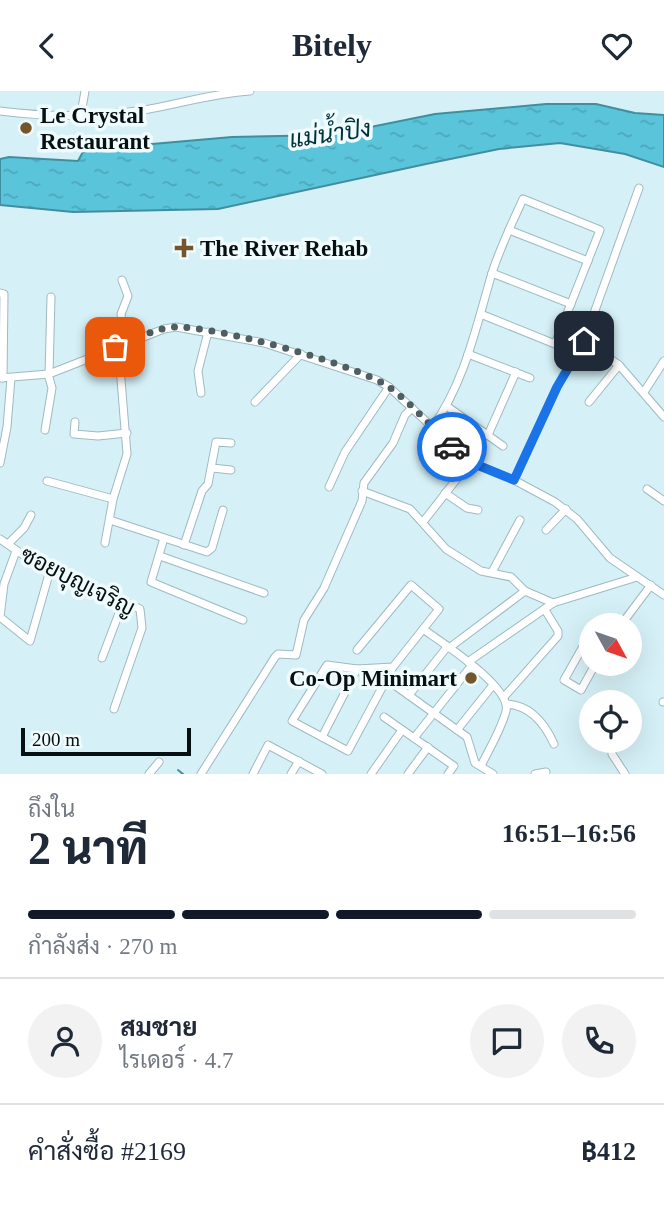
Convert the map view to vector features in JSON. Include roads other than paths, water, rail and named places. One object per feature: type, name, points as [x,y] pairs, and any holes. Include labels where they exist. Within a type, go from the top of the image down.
[{"type":"street","points":[[81,114],[85,91]]},
{"type":"street","points":[[0,111],[81,114],[142,110],[229,92],[250,91]]},
{"type":"street","points":[[514,480],[557,387],[584,341],[639,188]]},
{"type":"street","points":[[432,428],[448,407],[482,315],[492,273],[523,199],[600,230],[555,344],[482,315]]},
{"type":"street","points":[[509,230],[587,261]]},
{"type":"street","points":[[492,273],[571,304]]},
{"type":"street","points":[[122,280],[128,296],[121,314],[125,344]]},
{"type":"street","points":[[0,293],[4,294],[7,428],[0,463]]},
{"type":"street","points":[[45,430],[52,389],[49,374],[51,297]]},
{"type":"street","points":[[5,378],[49,374],[115,347],[176,327],[301,354],[361,374],[389,387],[470,462],[514,480],[566,509],[610,558],[664,595]]},
{"type":"street","points":[[201,393],[198,371],[208,332]]},
{"type":"street","points":[[584,341],[619,365],[663,414]]},
{"type":"street","points":[[105,543],[113,499],[127,454],[119,355],[115,347]]},
{"type":"street","points":[[255,402],[301,354]]},
{"type":"street","points":[[468,354],[530,378]]},
{"type":"street","points":[[644,392],[664,361]]},
{"type":"street","points":[[589,402],[619,365]]},
{"type":"street","points":[[488,435],[516,372]]},
{"type":"street","points":[[329,487],[345,452],[389,387]]},
{"type":"street","points":[[448,407],[503,446]]},
{"type":"street","points":[[201,774],[275,657],[281,654],[296,655],[304,620],[324,588],[362,501],[362,491],[368,475],[393,443],[405,415],[412,408]]},
{"type":"street","points":[[75,422],[74,434],[98,436],[127,433]]},
{"type":"street","points":[[184,545],[212,468],[216,442],[231,443]]},
{"type":"street","points":[[426,525],[445,493],[470,462]]},
{"type":"street","points":[[212,468],[231,470]]},
{"type":"street","points":[[47,481],[113,499]]},
{"type":"street","points":[[647,489],[664,501]]},
{"type":"street","points":[[362,491],[401,504],[426,525],[446,549],[473,568],[511,577],[525,591],[553,603]]},
{"type":"street","points":[[445,493],[467,508],[478,510]]},
{"type":"street","points":[[546,530],[566,509]]},
{"type":"street","points":[[110,520],[207,552],[212,548],[223,510]]},
{"type":"street","points":[[8,544],[24,528],[31,515]]},
{"type":"street","points":[[492,572],[520,520]]},
{"type":"street","points":[[164,538],[151,582],[243,620]]},
{"type":"street","name":"ซอยบุญเจริญ","points":[[0,539],[16,551],[141,609],[142,628],[114,709]]},
{"type":"street","points":[[16,551],[4,584],[0,617],[30,641],[51,567]]},
{"type":"street","points":[[160,556],[264,593]]},
{"type":"street","points":[[414,738],[470,663],[553,603],[637,577]]},
{"type":"street","points":[[357,650],[411,585],[439,609],[393,667],[348,751],[292,722],[327,666],[357,669],[393,667]]},
{"type":"street","points":[[630,613],[651,585]]},
{"type":"street","points":[[409,695],[448,648],[525,591]]},
{"type":"street","points":[[102,658],[124,600]]},
{"type":"street","points":[[481,766],[505,701],[558,636],[558,631],[545,610]]},
{"type":"street","points":[[423,629],[470,663],[505,701],[541,721],[554,744]]},
{"type":"street","points":[[579,654],[564,680],[582,690],[589,676]]},
{"type":"street","points":[[322,737],[357,669]]},
{"type":"street","points":[[386,679],[457,730],[470,742],[471,758],[493,774]]},
{"type":"street","points":[[457,730],[493,685]]},
{"type":"street","points":[[384,717],[454,766],[448,774]]},
{"type":"street","points":[[370,774],[402,730]]},
{"type":"street","points":[[253,774],[268,745],[322,774]]},
{"type":"street","points":[[408,774],[428,747]]},
{"type":"street","points":[[612,754],[625,774]]},
{"type":"street","points":[[291,774],[299,761]]},
{"type":"street","points":[[149,774],[159,762]]},
{"type":"street","points":[[535,774],[546,772]]},
{"type":"water","points":[[546,104],[596,104],[635,113],[664,115],[664,167],[625,154],[560,143],[499,149],[218,209],[73,212],[0,205],[0,159],[9,157],[78,161],[84,150],[232,137],[331,135],[435,114]]},
{"type":"waterway","points":[[178,770],[183,774]]},
{"type":"place","name":"Le Crystal Restaurant","points":[[26,128]]},
{"type":"place","name":"The River Rehab","points":[[184,248]]},
{"type":"place","name":"Co-Op Minimart","points":[[471,678]]},
{"type":"water label","name":"แม่น้ำปิง","points":[[330,134]]}]
